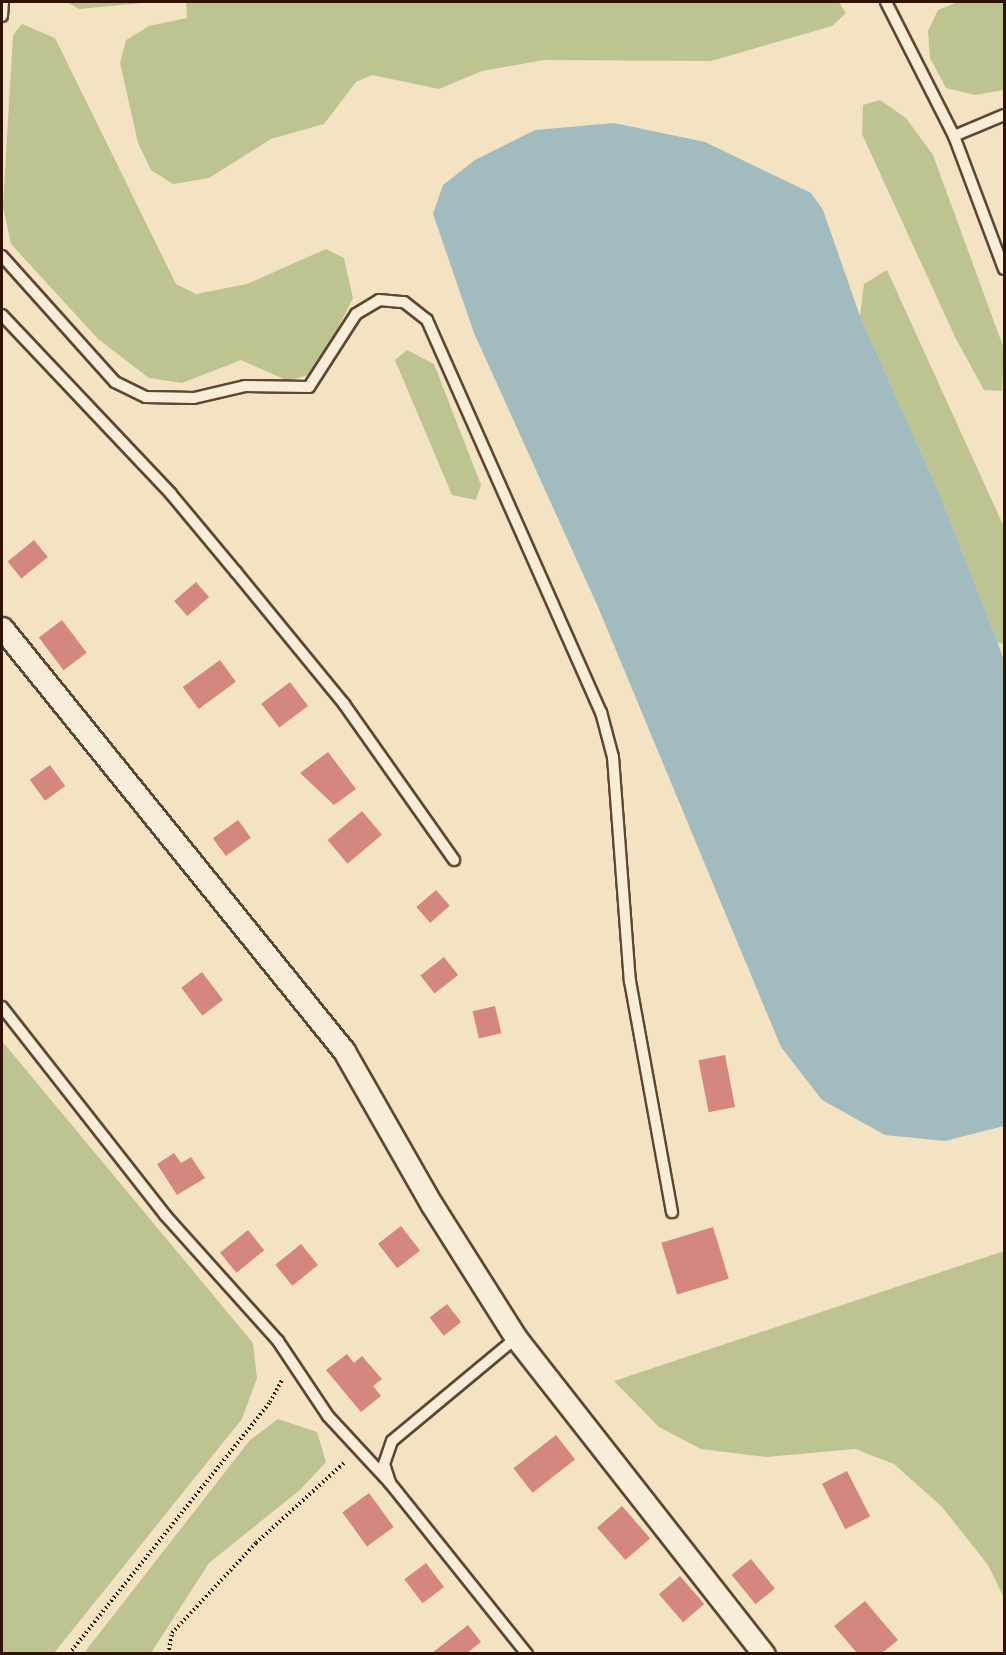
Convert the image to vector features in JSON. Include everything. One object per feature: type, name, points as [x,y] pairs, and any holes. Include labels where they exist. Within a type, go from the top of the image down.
[{"type":"street","points":[[2,628],[344,1051],[432,1205],[516,1338],[764,1653]]},
{"type":"lane","points":[[2,16],[3,2]]},
{"type":"lane","points":[[887,2],[954,136],[1005,269]]},
{"type":"lane","points":[[954,136],[1005,115]]},
{"type":"lane","points":[[2,256],[115,382],[146,397],[194,398],[245,387],[309,387],[357,314],[379,300],[404,302],[427,320],[601,712],[613,757],[630,981],[672,1212]]},
{"type":"lane","points":[[2,315],[171,494],[236,572],[344,704],[454,860]]},
{"type":"lane","points":[[2,1007],[165,1215],[293,1364],[359,1449],[390,1483],[527,1653]]},
{"type":"lane","points":[[390,1483],[384,1464],[392,1441],[516,1338]]},
{"type":"path","points":[[69,1653],[270,1402],[293,1364]]},
{"type":"path","points":[[168,1653],[172,1633],[202,1600],[359,1449]]},
{"type":"green space","points":[[67,2],[153,2],[79,9]]},
{"type":"green space","points":[[186,2],[839,2],[846,13],[832,26],[711,61],[544,60],[482,71],[439,89],[372,75],[356,82],[324,124],[271,139],[209,178],[173,184],[151,170],[138,143],[120,63],[126,40],[149,26],[187,18]]},
{"type":"green space","points":[[958,2],[1004,2],[1004,90],[975,95],[946,88],[930,58],[928,31],[938,10]]},
{"type":"green space","points":[[22,24],[55,38],[176,284],[196,294],[247,284],[326,249],[344,258],[353,298],[315,373],[288,381],[241,360],[182,383],[149,378],[98,339],[11,244],[3,206],[13,35]]},
{"type":"green space","points":[[880,100],[906,118],[933,155],[1004,349],[1002,391],[984,390],[956,339],[862,134],[863,105]]},
{"type":"green space","points":[[887,270],[1004,527],[1004,644],[998,643],[938,490],[860,316],[864,284]]},
{"type":"green space","points":[[407,350],[434,364],[481,485],[476,500],[452,495],[395,360]]},
{"type":"green space","points":[[2,1041],[253,1343],[257,1378],[242,1419],[54,1653],[2,1653]]},
{"type":"green space","points":[[1004,1251],[1004,1598],[988,1565],[942,1507],[894,1464],[855,1449],[766,1457],[701,1449],[659,1427],[614,1381]]},
{"type":"green space","points":[[278,1419],[317,1432],[326,1462],[301,1489],[209,1563],[151,1653],[84,1653],[250,1440]]},
{"type":"water","points":[[614,123],[705,142],[811,193],[823,210],[860,316],[938,490],[998,643],[1004,661],[1004,1126],[945,1141],[885,1135],[822,1100],[781,1047],[598,607],[474,333],[433,214],[443,185],[475,160],[535,130]]},
{"type":"building","points":[[34,540],[48,557],[21,578],[8,561]]},
{"type":"building","points":[[196,582],[209,597],[187,616],[174,601]]},
{"type":"building","points":[[62,620],[87,653],[64,670],[39,637]]},
{"type":"building","points":[[220,660],[236,682],[199,709],[183,687]]},
{"type":"building","points":[[290,682],[308,706],[279,728],[261,704]]},
{"type":"building","points":[[328,752],[356,789],[334,805],[300,773]]},
{"type":"building","points":[[50,765],[65,786],[45,801],[30,780]]},
{"type":"building","points":[[362,811],[382,835],[347,864],[328,840]]},
{"type":"building","points":[[238,820],[251,838],[226,856],[213,838]]},
{"type":"building","points":[[436,890],[450,906],[430,923],[416,907]]},
{"type":"building","points":[[444,957],[458,975],[435,994],[420,975]]},
{"type":"building","points":[[202,972],[223,1000],[202,1016],[181,988]]},
{"type":"building","points":[[495,1006],[501,1033],[479,1038],[473,1011]]},
{"type":"building","points":[[725,1055],[735,1107],[709,1112],[698,1060]]},
{"type":"building","points":[[174,1153],[181,1163],[191,1157],[205,1178],[177,1195],[157,1164]]},
{"type":"building","points":[[401,1226],[420,1250],[397,1268],[378,1244]]},
{"type":"building","points":[[713,1227],[729,1279],[677,1294],[661,1243]]},
{"type":"building","points":[[248,1230],[264,1250],[236,1273],[220,1253]]},
{"type":"building","points":[[301,1244],[318,1265],[292,1286],[275,1265]]},
{"type":"building","points":[[447,1304],[461,1322],[444,1336],[430,1318]]},
{"type":"building","points":[[347,1354],[354,1363],[362,1356],[382,1379],[373,1386],[381,1396],[361,1412],[326,1370]]},
{"type":"building","points":[[556,1435],[575,1459],[533,1493],[513,1468]]},
{"type":"building","points":[[847,1471],[870,1516],[845,1529],[822,1484]]},
{"type":"building","points":[[369,1493],[394,1527],[367,1546],[342,1512]]},
{"type":"building","points":[[622,1506],[650,1538],[625,1560],[597,1528]]},
{"type":"building","points":[[751,1559],[775,1589],[755,1604],[732,1575]]},
{"type":"building","points":[[426,1563],[444,1587],[422,1603],[404,1579]]},
{"type":"building","points":[[680,1576],[704,1604],[683,1622],[659,1594]]},
{"type":"building","points":[[865,1601],[898,1640],[882,1653],[857,1653],[834,1626]]},
{"type":"building","points":[[468,1625],[481,1642],[467,1653],[432,1653]]}]
